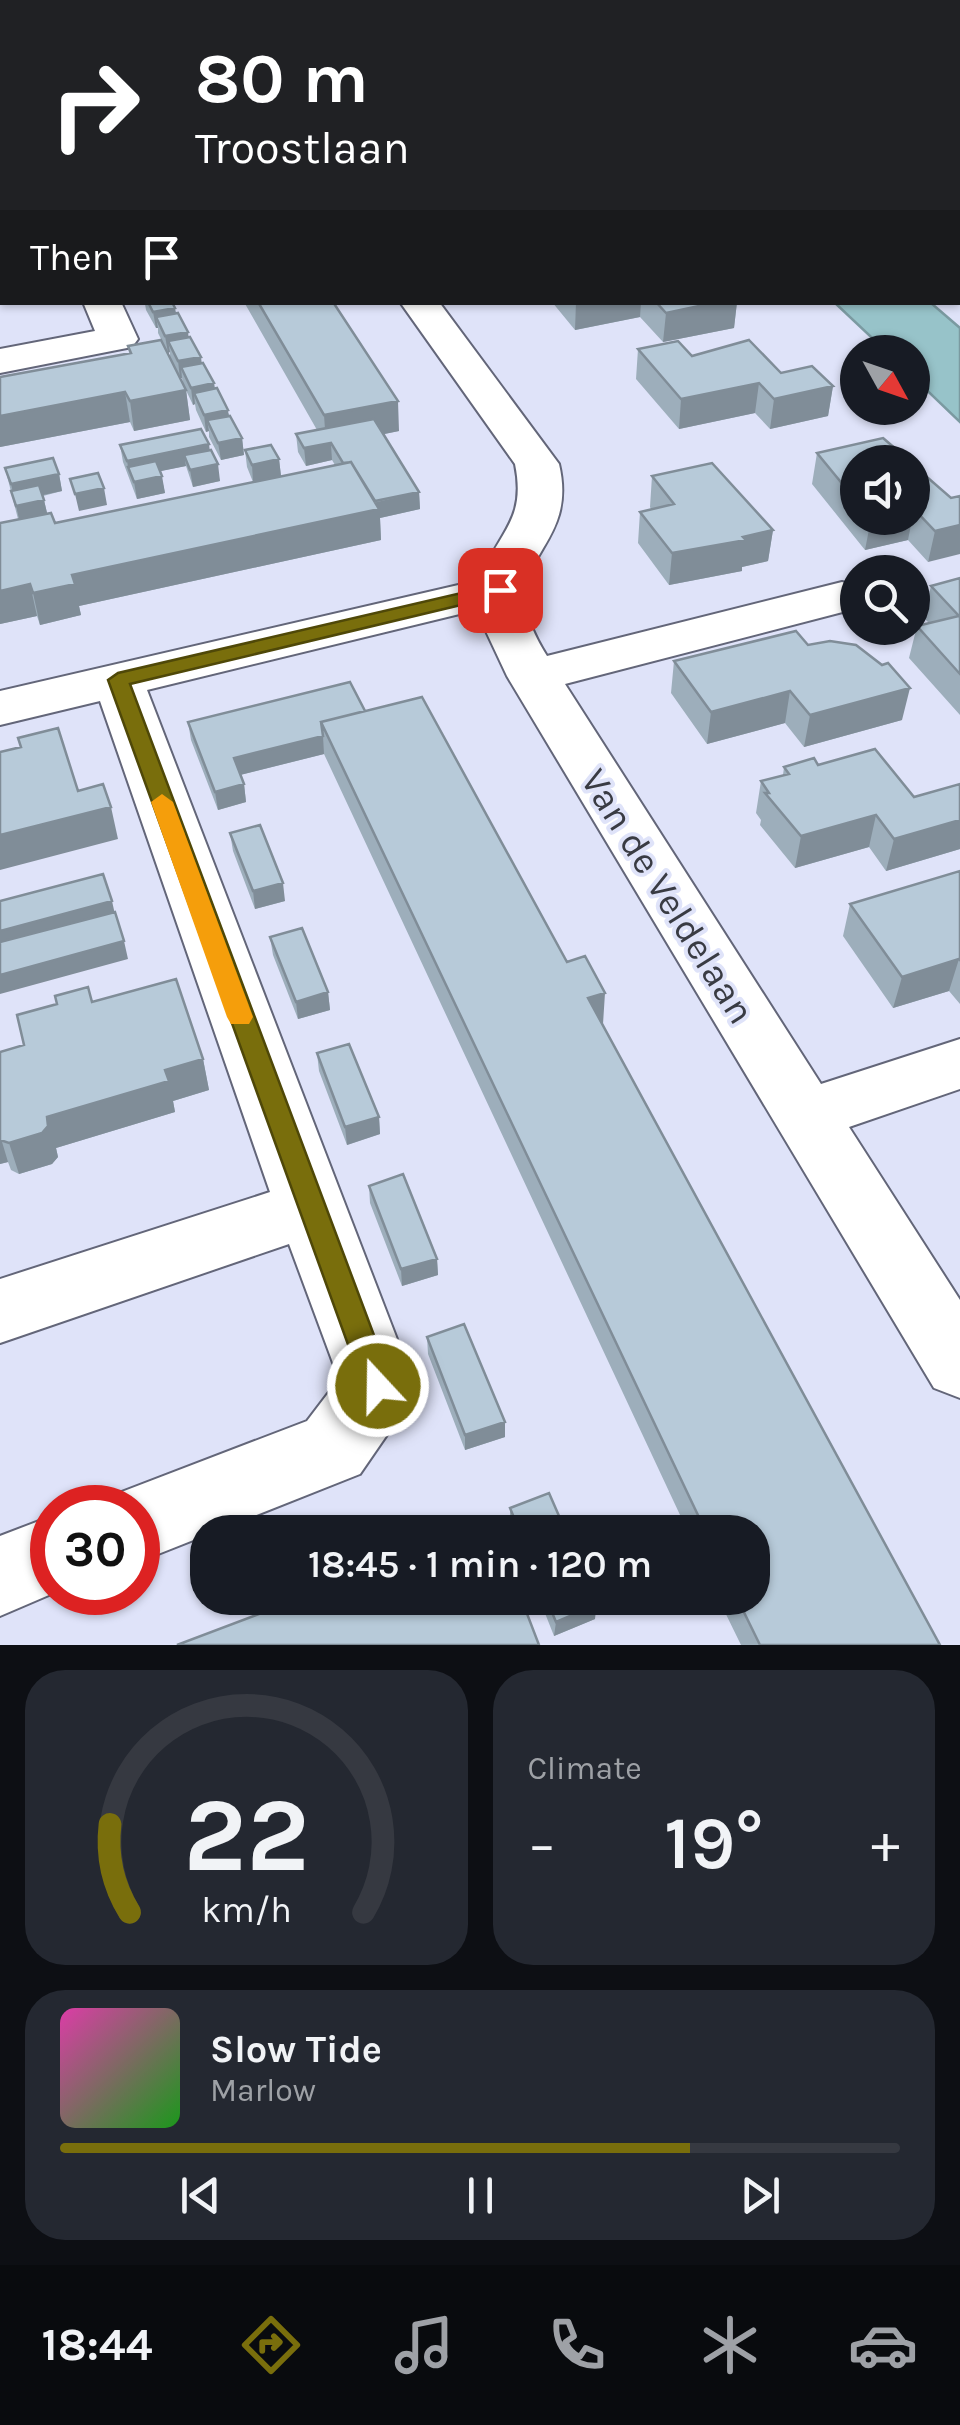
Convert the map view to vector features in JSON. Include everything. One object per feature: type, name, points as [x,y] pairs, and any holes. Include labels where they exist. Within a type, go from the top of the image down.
[{"type":"street","points":[[0,361],[118,338],[103,305]]},
{"type":"street","points":[[0,708],[500,590],[538,520],[545,489],[537,464],[421,305]]},
{"type":"street","name":"Van de Veldelaan","points":[[500,590],[507,631],[532,676],[960,1364]]},
{"type":"street","points":[[532,676],[840,598]]},
{"type":"street","points":[[118,680],[309,1208],[378,1386],[333,1448],[160,1515]]},
{"type":"street","points":[[804,1116],[960,1064]]},
{"type":"street","points":[[0,1311],[309,1208]]},
{"type":"street","points":[[0,1576],[30,1564]]},
{"type":"shaded area","points":[[837,305],[933,305],[960,328],[960,422],[930,393],[930,335],[869,335]]},
{"type":"building","points":[[150,305],[175,308],[153,312]]},
{"type":"building","points":[[260,305],[335,305],[398,401],[324,415]]},
{"type":"building","points":[[659,305],[704,305],[666,313]]},
{"type":"building","points":[[178,313],[188,332],[165,336],[156,317]]},
{"type":"building","points":[[190,337],[201,357],[178,361],[168,341]]},
{"type":"building","points":[[161,340],[186,390],[130,401],[125,392],[0,416],[0,377],[131,353],[128,346]]},
{"type":"building","points":[[749,340],[781,373],[812,366],[833,386],[774,399],[759,383],[681,399],[638,349],[678,341],[692,356]]},
{"type":"building","points":[[203,363],[214,383],[191,388],[181,367]]},
{"type":"building","points":[[217,388],[228,410],[204,415],[194,393]]},
{"type":"building","points":[[230,416],[242,438],[218,443],[207,420]]},
{"type":"building","points":[[374,419],[419,492],[375,501],[351,462],[343,463],[331,443],[304,448],[296,434]]},
{"type":"building","points":[[201,429],[209,444],[127,461],[120,445]]},
{"type":"building","points":[[883,438],[891,445],[852,445]]},
{"type":"building","points":[[271,445],[279,459],[252,465],[245,450]]},
{"type":"building","points":[[840,448],[840,481],[817,453]]},
{"type":"building","points":[[211,450],[218,464],[190,470],[184,455]]},
{"type":"building","points":[[53,458],[59,474],[11,484],[5,468]]},
{"type":"building","points":[[156,461],[162,476],[134,482],[128,467]]},
{"type":"building","points":[[351,462],[379,509],[72,575],[75,584],[33,593],[30,584],[0,591],[0,523],[51,513],[55,523]]},
{"type":"building","points":[[712,463],[773,530],[743,537],[746,540],[672,553],[640,512],[674,504],[652,476]]},
{"type":"building","points":[[98,473],[104,488],[75,494],[70,479]]},
{"type":"building","points":[[930,480],[951,498],[960,496],[960,525],[935,531],[930,526]]},
{"type":"building","points":[[39,485],[44,500],[16,506],[11,491]]},
{"type":"building","points":[[960,578],[960,674],[930,641],[930,623],[959,616],[931,586]]},
{"type":"building","points":[[796,631],[808,645],[830,641],[856,645],[882,665],[888,663],[910,688],[810,715],[790,691],[711,712],[674,661]]},
{"type":"building","points":[[350,682],[365,711],[321,722],[323,736],[234,758],[244,784],[215,792],[188,722]]},
{"type":"building","points":[[422,697],[567,962],[585,956],[605,993],[588,998],[940,1645],[760,1645],[745,1615],[770,1615],[770,1515],[698,1515],[321,722]]},
{"type":"building","points":[[58,728],[78,791],[103,784],[111,807],[0,835],[0,752],[21,747],[18,738]]},
{"type":"building","points":[[875,749],[914,797],[960,784],[960,820],[894,839],[876,815],[801,836],[765,793],[769,793],[761,781],[789,774],[784,767],[814,758],[818,765]]},
{"type":"building","points":[[260,825],[283,883],[253,891],[230,833]]},
{"type":"building","points":[[960,871],[960,960],[902,977],[850,904]]},
{"type":"building","points":[[103,874],[112,901],[0,931],[0,901]]},
{"type":"building","points":[[115,912],[124,941],[0,975],[0,942]]},
{"type":"building","points":[[302,928],[328,992],[296,1002],[270,937]]},
{"type":"building","points":[[176,979],[203,1059],[165,1070],[169,1081],[47,1117],[48,1126],[42,1133],[9,1143],[0,1140],[0,1052],[24,1045],[17,1015],[57,1004],[55,996],[88,987],[92,1002]]},
{"type":"building","points":[[349,1044],[379,1117],[345,1127],[317,1053]]},
{"type":"building","points":[[403,1174],[437,1259],[401,1269],[369,1186]]},
{"type":"building","points":[[464,1324],[505,1422],[465,1435],[427,1337]]},
{"type":"building","points":[[549,1493],[559,1515],[513,1515],[510,1508]]},
{"type":"building","points":[[256,1615],[528,1615],[539,1645],[177,1645]]},
{"type":"building","points":[[553,1615],[572,1615],[556,1622]]},
{"type":"slow traffic","points":[[162,802],[240,1017]]},
{"type":"route","points":[[378,1386],[309,1208],[118,680],[500,590]]}]
